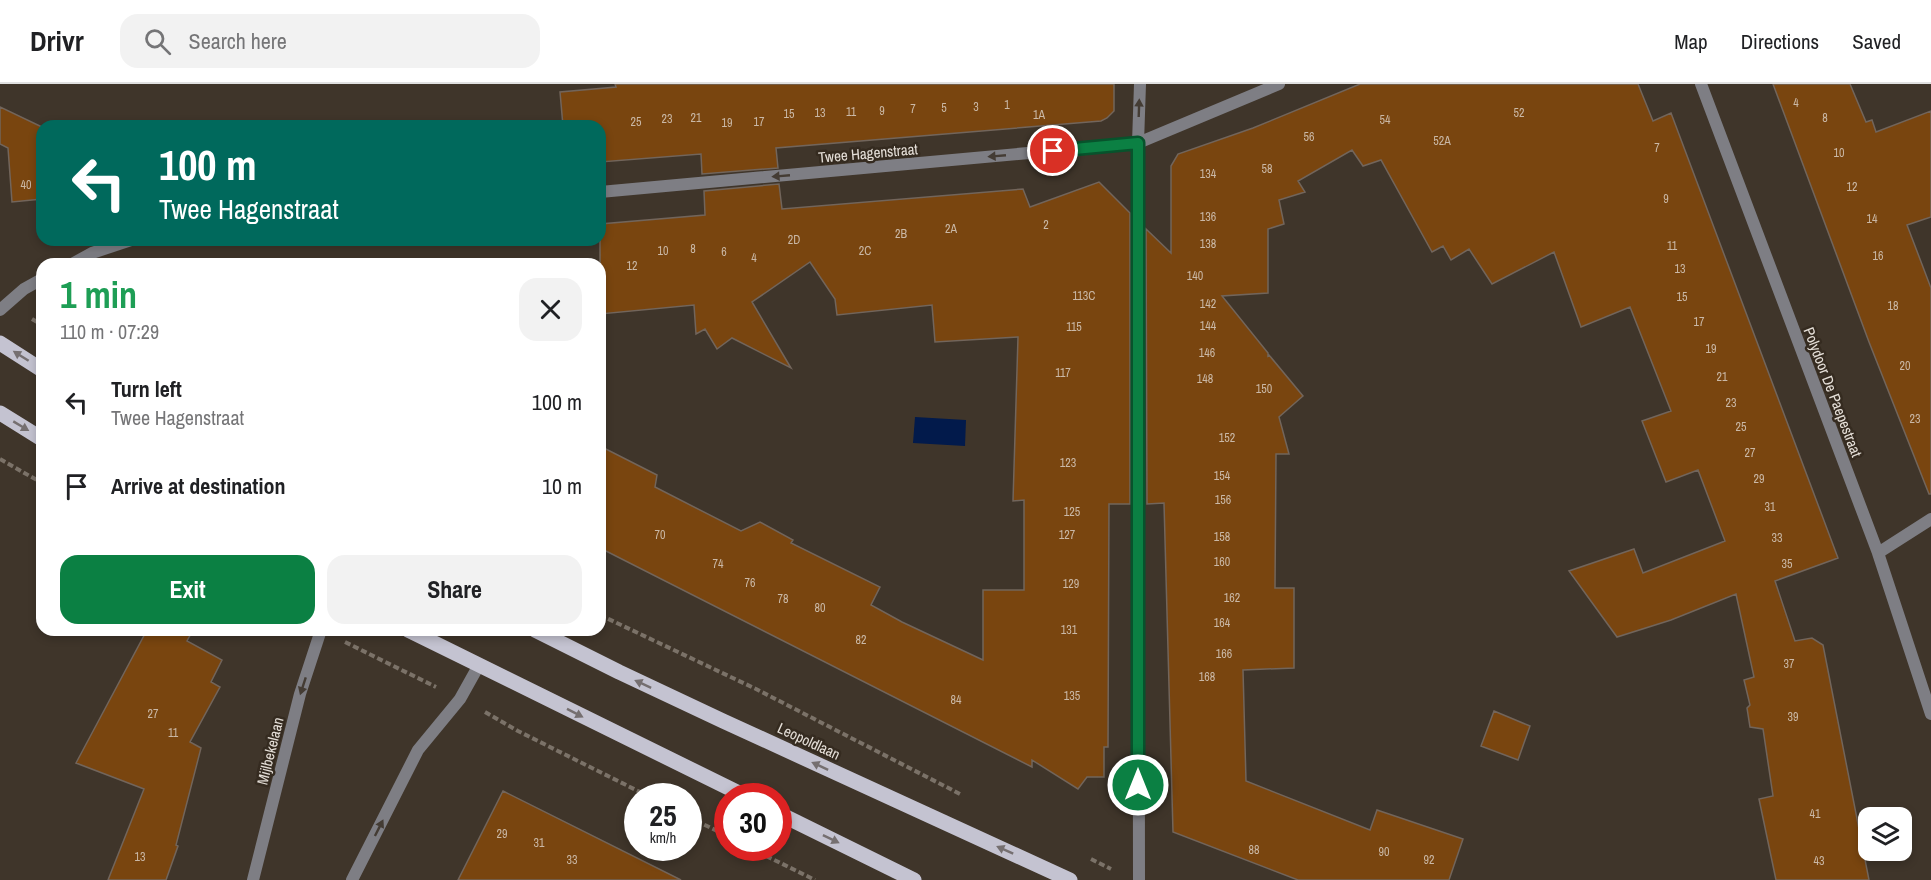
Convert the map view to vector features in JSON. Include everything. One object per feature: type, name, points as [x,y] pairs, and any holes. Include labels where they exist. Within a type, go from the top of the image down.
[{"type":"main road","points":[[0,343],[36,366]]},
{"type":"main road","points":[[0,413],[36,435]]},
{"type":"main road","points":[[420,636],[719,783]]},
{"type":"main road","name":"Leopoldlaan","points":[[547,636],[723,721],[1070,880]]},
{"type":"main road","points":[[792,820],[914,880]]},
{"type":"street","points":[[1139,880],[1138,143],[1140,84]]},
{"type":"street","name":"Twee Hagenstraat","points":[[606,191],[1138,143],[1279,84]]},
{"type":"street","name":"Polydoor De Paepestraat","points":[[1701,84],[1878,553],[1931,714]]},
{"type":"street","points":[[83,258],[113,246]]},
{"type":"street","points":[[3,307],[24,289],[36,282]]},
{"type":"street","points":[[1878,553],[1931,519]]},
{"type":"street","name":"Mijlbekelaan","points":[[253,880],[300,694],[319,636]]},
{"type":"street","points":[[352,880],[418,750],[460,699],[479,665]]},
{"type":"path","points":[[0,459],[36,480]]},
{"type":"path","points":[[606,618],[756,689],[961,795]]},
{"type":"path","points":[[1086,856],[1117,872]]},
{"type":"path","points":[[776,861],[815,880]]},
{"type":"water","points":[[915,417],[966,420],[965,446],[913,443]]},
{"type":"building","points":[[615,84],[1114,84],[1114,111],[1101,121],[776,148],[778,168],[702,174],[701,154],[606,162],[606,120],[562,120],[560,92],[616,87]]},
{"type":"building","points":[[1360,84],[1638,84],[1653,121],[1671,113],[1838,558],[1775,581],[1795,641],[1812,638],[1823,645],[1858,824],[1858,861],[1865,861],[1869,880],[1776,880],[1759,799],[1773,796],[1763,729],[1750,727],[1747,708],[1750,705],[1744,680],[1754,677],[1736,594],[1671,620],[1617,637],[1569,571],[1634,549],[1643,573],[1725,541],[1698,470],[1666,482],[1642,421],[1671,411],[1630,307],[1581,327],[1554,252],[1492,284],[1469,249],[1451,260],[1443,246],[1432,252],[1381,160],[1363,166],[1352,150],[1298,181],[1305,192],[1279,200],[1284,224],[1268,229],[1268,293],[1222,296],[1268,353],[1268,356],[1303,396],[1279,417],[1289,454],[1276,454],[1275,588],[1294,588],[1294,668],[1243,670],[1246,781],[1370,830],[1377,810],[1463,839],[1449,880],[1298,880],[1173,832],[1164,503],[1147,504],[1146,229],[1171,253],[1171,166],[1178,154],[1253,128]]},
{"type":"building","points":[[1773,84],[1850,84],[1866,122],[1872,120],[1876,132],[1931,111],[1931,217],[1907,225],[1931,288],[1931,494],[1929,494],[1869,342]]},
{"type":"building","points":[[0,107],[36,124],[36,200],[12,202],[8,148],[0,144]]},
{"type":"building","points":[[1099,182],[1130,213],[1130,504],[1109,504],[1108,747],[1104,747],[1104,777],[1087,777],[1078,789],[1032,760],[1032,767],[606,551],[606,449],[657,475],[655,487],[741,531],[760,522],[793,540],[791,543],[880,587],[871,605],[983,660],[983,590],[1024,590],[1024,500],[1013,501],[1018,337],[935,342],[932,305],[837,315],[835,299],[810,262],[752,302],[791,368],[732,338],[717,349],[705,329],[696,334],[694,305],[606,313],[606,258],[600,258],[600,246],[606,246],[606,223],[705,215],[704,191],[779,184],[782,209],[1023,189],[1030,207]]},
{"type":"building","points":[[144,636],[190,636],[187,641],[222,660],[211,682],[220,687],[190,742],[201,748],[176,845],[178,846],[166,880],[108,880],[144,789],[76,763]]},
{"type":"building","points":[[1494,711],[1530,726],[1518,760],[1481,746]]},
{"type":"building","points":[[503,791],[624,852],[624,861],[643,861],[681,880],[458,880]]},
{"type":"route","points":[[1053,151],[1138,143],[1138,785]]}]
